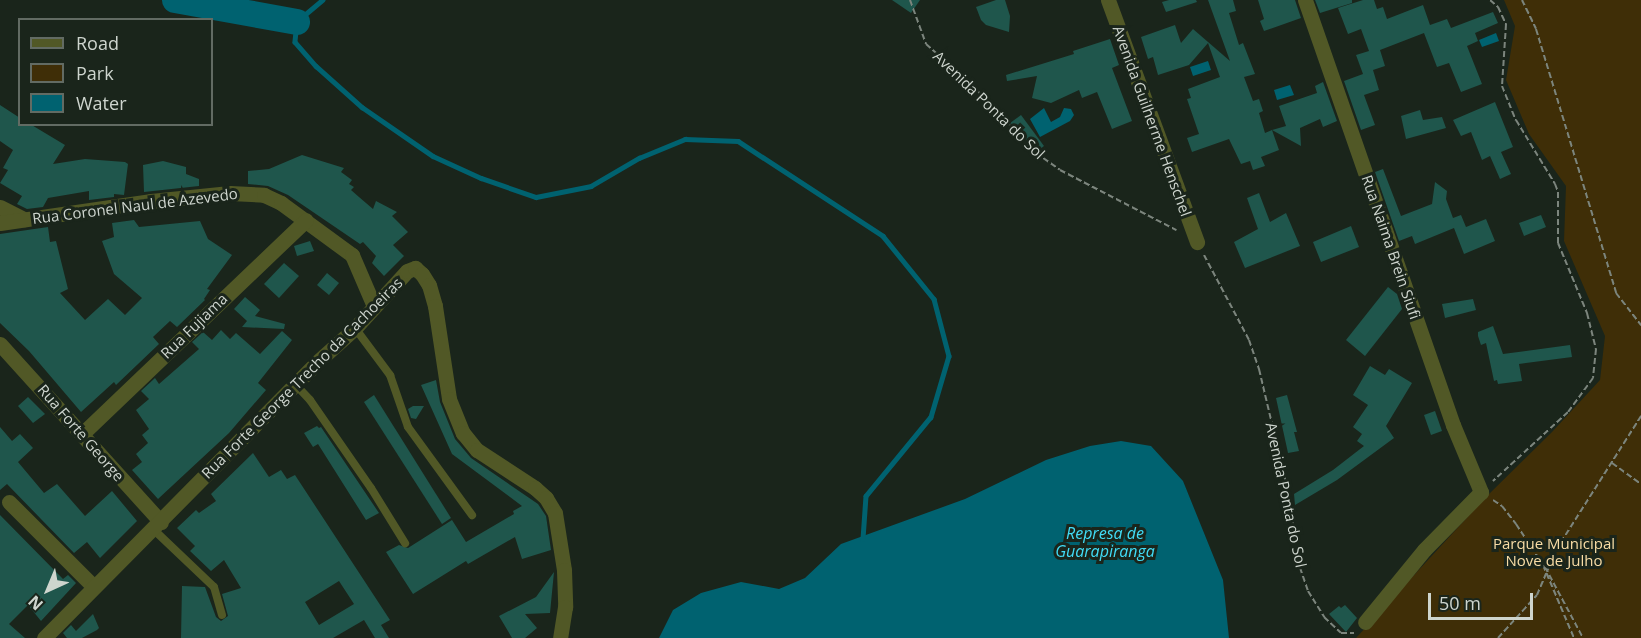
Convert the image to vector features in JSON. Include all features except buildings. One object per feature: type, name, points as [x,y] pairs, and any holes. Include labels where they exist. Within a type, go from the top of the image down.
[{"type":"street","name":"Avenida Guilherme Henschel","points":[[1108,0],[1197,242]]},
{"type":"street","name":"Rua Naima Brein Siufi","points":[[1305,0],[1453,425],[1481,492]]},
{"type":"street","name":"Rua Coronel Naul de Azevedo","points":[[0,223],[105,206],[250,192],[281,202],[347,250],[357,261],[374,306]]},
{"type":"street","points":[[0,207],[24,219]]},
{"type":"street","name":"Rua Fujiama","points":[[83,433],[306,220]]},
{"type":"street","name":"Rua Forte George Trecho da Cachoeiras","points":[[44,638],[93,586],[355,328],[410,269],[419,271],[429,285],[441,330],[449,399],[463,433],[477,450],[535,488],[546,498],[555,513],[564,570],[565,607],[560,638]]},
{"type":"street","name":"Rua Forte George","points":[[0,344],[83,433],[157,525]]},
{"type":"street","points":[[1365,622],[1424,550],[1481,492]]},
{"type":"street","points":[[9,502],[93,586]]},
{"type":"lane","points":[[355,328],[390,375],[408,427],[472,515]]},
{"type":"lane","points":[[296,384],[310,400],[371,488],[405,543]]},
{"type":"lane","points":[[157,525],[214,587],[222,615]]},
{"type":"path","name":"Avenida Ponta do Sol","points":[[910,0],[926,44],[970,83],[1036,153],[1060,170],[1197,242],[1252,350],[1290,500],[1297,558],[1308,591],[1324,617],[1341,633],[1350,635],[1365,622]]},
{"type":"path","points":[[1490,0],[1498,7],[1506,24],[1502,86],[1516,120],[1558,192],[1558,243],[1587,313],[1596,349],[1593,378],[1568,412],[1481,492],[1502,506],[1543,565],[1574,638]]},
{"type":"path","points":[[1522,0],[1536,29],[1616,293],[1641,325]]},
{"type":"path","points":[[1498,638],[1537,595],[1547,576],[1556,550],[1641,416]]},
{"type":"path","points":[[1612,463],[1641,484]]},
{"type":"path","points":[[1543,565],[1549,570],[1583,638]]},
{"type":"green space","name":"Parque Municipal Nove de Julho","points":[[1504,0],[1641,0],[1641,638],[1356,638],[1487,496],[1552,432],[1600,380],[1605,336],[1564,241],[1566,186],[1529,134],[1506,80],[1515,26]]},
{"type":"water","points":[[1496,33],[1499,41],[1482,47],[1479,40]]},
{"type":"water","points":[[1208,61],[1211,70],[1193,76],[1190,67]]},
{"type":"water","points":[[1290,85],[1294,95],[1277,100],[1274,90]]},
{"type":"water","points":[[1044,108],[1051,122],[1060,117],[1064,108],[1071,109],[1074,115],[1070,121],[1040,137],[1030,119]]},
{"type":"water","name":"Represa de Guarapiranga","points":[[1121,441],[1151,446],[1183,481],[1223,580],[1229,638],[659,638],[673,610],[701,593],[741,582],[779,589],[805,578],[841,544],[965,499],[1046,460],[1090,446]]},
{"type":"waterway","points":[[175,0],[297,22]]},
{"type":"waterway","points":[[323,0],[297,22],[295,42],[316,66],[362,107],[433,156],[481,178],[536,197],[591,186],[639,158],[685,139],[738,141],[883,236],[934,299],[949,356],[931,417],[866,496],[863,539]]}]
